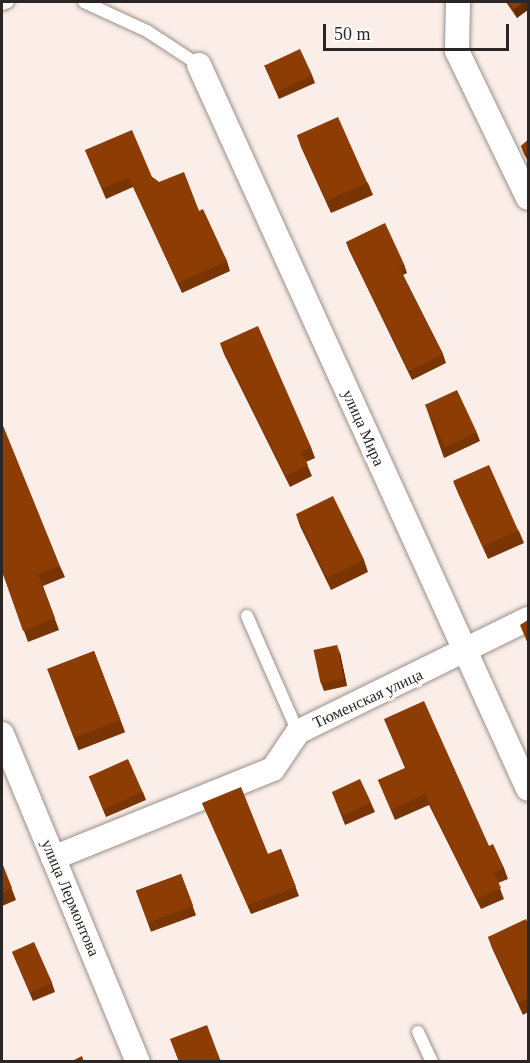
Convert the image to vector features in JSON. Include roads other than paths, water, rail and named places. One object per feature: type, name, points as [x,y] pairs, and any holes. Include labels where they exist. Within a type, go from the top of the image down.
[{"type":"street","points":[[458,2],[457,51],[528,198]]},
{"type":"street","name":"улица Мира","points":[[199,65],[528,789]]},
{"type":"street","name":"Тюменская улица","points":[[53,858],[273,769],[298,732],[465,652],[528,619]]},
{"type":"street","name":"улица Лермонтова","points":[[2,734],[138,1062]]},
{"type":"lane","points":[[2,4],[9,2]]},
{"type":"lane","points":[[84,2],[147,31],[199,65]]},
{"type":"lane","points":[[247,616],[298,732]]},
{"type":"lane","points":[[418,1032],[432,1062]]}]
